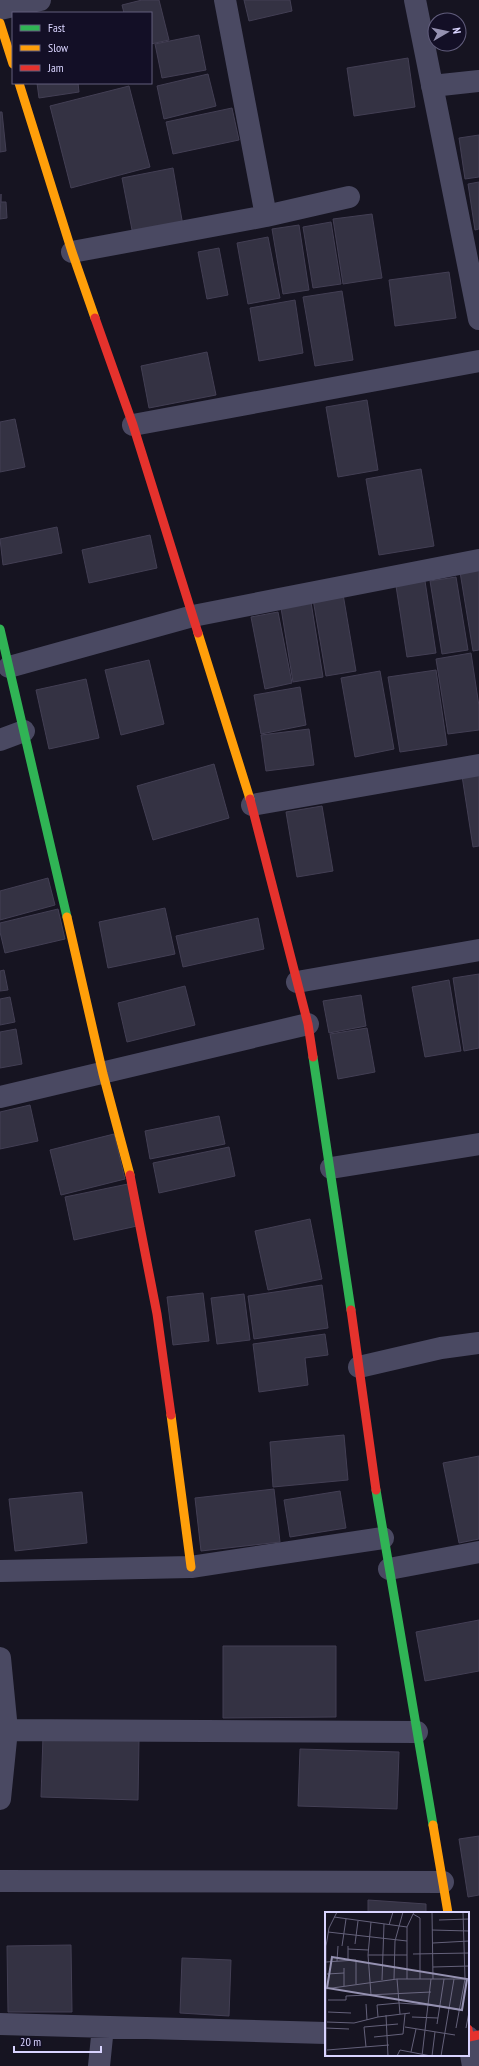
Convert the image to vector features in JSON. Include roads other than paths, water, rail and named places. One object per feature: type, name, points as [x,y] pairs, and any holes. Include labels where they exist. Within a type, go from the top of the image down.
[{"type":"street","points":[[0,9],[40,0]]},
{"type":"street","points":[[225,0],[266,216]]},
{"type":"street","points":[[415,0],[432,86],[471,240],[479,319]]},
{"type":"street","points":[[0,23],[12,61]]},
{"type":"street","points":[[432,86],[479,81]]},
{"type":"street","points":[[19,84],[72,252],[133,424],[252,805],[308,1024],[331,1168],[384,1538],[448,1912]]},
{"type":"street","points":[[72,252],[266,216],[348,197]]},
{"type":"street","points":[[133,424],[479,361]]},
{"type":"street","points":[[9,667],[193,616],[479,560]]},
{"type":"street","points":[[0,629],[103,1074],[136,1193],[156,1314],[191,1567]]},
{"type":"street","points":[[0,740],[24,731]]},
{"type":"street","points":[[252,805],[479,765]]},
{"type":"street","points":[[298,982],[479,950]]},
{"type":"street","points":[[0,1097],[103,1074],[308,1024]]},
{"type":"street","points":[[331,1168],[479,1144]]},
{"type":"street","points":[[359,1367],[441,1348],[479,1343]]},
{"type":"street","points":[[0,1570],[191,1567],[384,1538]]},
{"type":"street","points":[[389,1569],[479,1552]]},
{"type":"street","points":[[0,1658],[3,1730],[0,1799]]},
{"type":"street","points":[[3,1730],[417,1732]]},
{"type":"street","points":[[0,1881],[443,1882]]},
{"type":"street","points":[[0,2024],[325,2033]]},
{"type":"street","points":[[99,2066],[103,2027]]},
{"type":"street","points":[[471,2034],[473,2066]]}]
